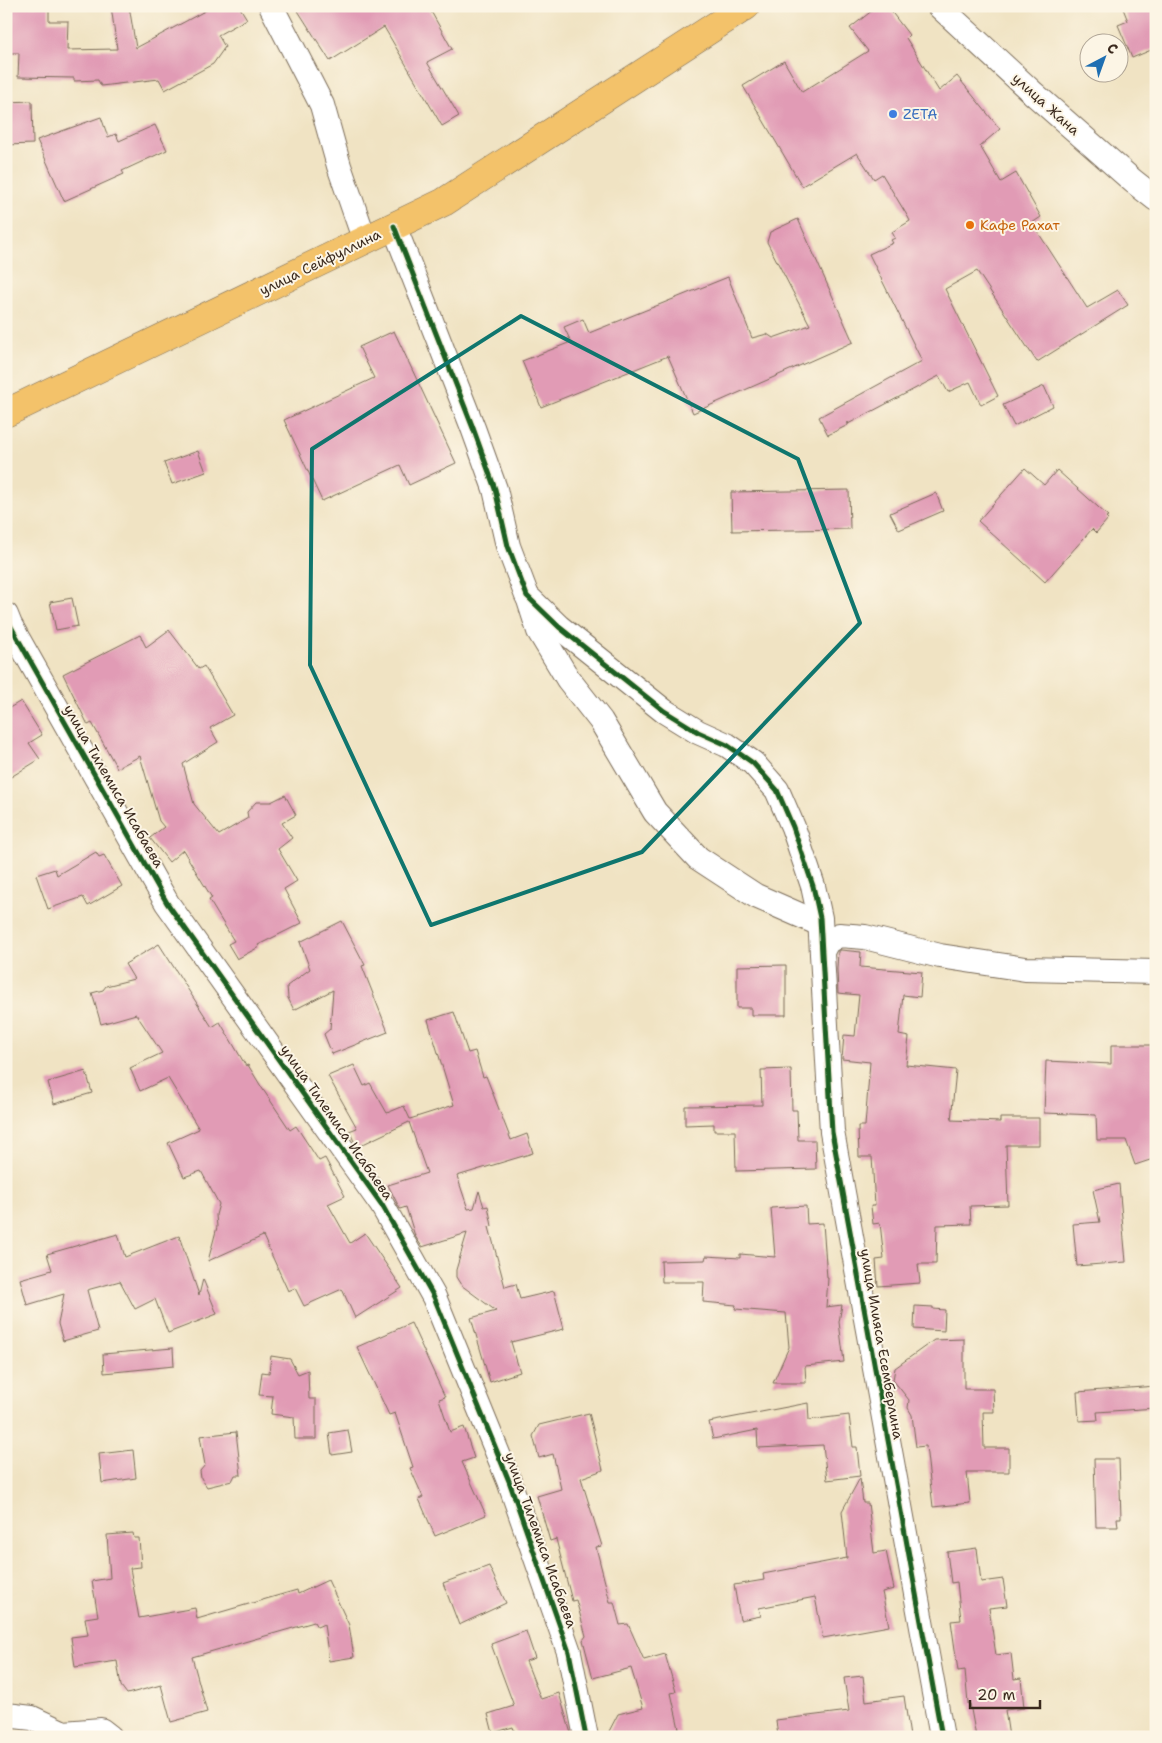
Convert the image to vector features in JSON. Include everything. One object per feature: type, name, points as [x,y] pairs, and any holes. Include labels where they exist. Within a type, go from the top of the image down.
[{"type":"main road","name":"улица Сейфуллина","points":[[6,413],[444,202],[746,6]]},
{"type":"street","points":[[271,6],[322,105],[364,240]]},
{"type":"street","name":"улица Жана","points":[[939,6],[1033,93],[1156,199]]},
{"type":"street","points":[[394,226],[495,489],[508,546],[539,631],[568,678],[601,720],[655,812],[698,858],[756,896],[820,924]]},
{"type":"street","name":"улица Илияса Есемберлина","points":[[527,596],[559,627],[664,711],[698,732],[727,745],[752,763],[777,790],[793,827],[813,886],[820,924],[832,1132],[942,1737]]},
{"type":"street","name":"улица Тилемиса Исабаева","points":[[6,615],[168,904],[382,1205],[434,1297],[509,1480],[569,1652],[586,1737]]},
{"type":"street","points":[[822,952],[827,942],[839,935],[865,937],[940,956],[1024,968],[1156,972]]},
{"type":"street","points":[[6,1715],[32,1718],[64,1733],[101,1730],[110,1737]]},
{"type":"highlighted area","points":[[521,316],[798,459],[860,623],[642,852],[431,925],[310,665],[312,449]]},
{"type":"building","points":[[6,6],[49,6],[49,21],[68,21],[67,50],[117,49],[111,6],[129,6],[136,48],[214,6],[239,6],[247,19],[218,35],[225,47],[213,64],[165,90],[159,79],[101,86],[98,80],[74,81],[74,78],[18,77],[19,53],[6,53]]},
{"type":"building","points":[[295,6],[428,6],[452,49],[427,62],[459,116],[442,126],[384,27],[330,61]]},
{"type":"building","points":[[878,6],[887,6],[909,35],[906,38],[939,91],[957,76],[1000,129],[980,146],[1001,182],[1016,173],[1041,217],[1032,223],[1087,308],[1118,290],[1128,305],[1037,362],[977,271],[945,289],[998,396],[981,405],[970,382],[948,392],[939,376],[828,435],[819,417],[922,361],[869,254],[893,243],[891,240],[895,238],[892,232],[910,221],[882,174],[874,179],[857,153],[802,186],[743,86],[784,61],[802,92],[868,51],[850,28]]},
{"type":"building","points":[[1122,6],[1156,6],[1156,48],[1132,58],[1130,53],[1130,32],[1121,32],[1118,25],[1128,21]]},
{"type":"building","points":[[32,101],[33,144],[6,145],[6,102]]},
{"type":"building","points":[[101,117],[108,137],[116,134],[119,141],[155,125],[167,150],[122,171],[124,174],[64,201],[37,140]]},
{"type":"building","points":[[798,219],[853,342],[693,413],[668,356],[541,407],[522,361],[571,342],[564,327],[583,319],[589,333],[728,277],[752,338],[767,334],[773,338],[810,325],[767,242],[770,232]]},
{"type":"building","points":[[394,331],[456,463],[409,485],[400,465],[322,501],[284,420],[374,378],[359,347]]},
{"type":"building","points":[[1044,386],[1053,406],[1014,426],[1003,405]]},
{"type":"building","points":[[198,451],[206,472],[172,484],[164,463]]},
{"type":"building","points":[[1025,468],[1044,485],[1057,470],[1108,516],[1106,517],[1108,519],[1096,533],[1092,529],[1045,582],[978,521]]},
{"type":"building","points":[[849,490],[850,529],[732,531],[731,492]]},
{"type":"building","points":[[936,493],[943,511],[899,530],[890,513]]},
{"type":"building","points":[[72,598],[78,626],[56,630],[50,602]]},
{"type":"building","points":[[169,630],[199,669],[204,666],[233,715],[210,728],[218,742],[183,764],[194,804],[219,835],[248,818],[247,812],[256,802],[271,802],[285,795],[296,815],[282,823],[292,838],[278,849],[297,881],[284,889],[302,923],[258,945],[259,947],[237,959],[228,944],[234,941],[209,900],[212,898],[183,850],[169,862],[150,838],[164,827],[159,821],[140,756],[117,768],[92,723],[88,725],[63,674],[140,635],[146,647]]},
{"type":"building","points":[[21,701],[42,735],[29,743],[40,759],[6,780],[6,710]]},
{"type":"building","points":[[96,852],[99,857],[104,855],[122,886],[88,906],[83,897],[48,909],[36,875],[55,869],[57,875]]},
{"type":"building","points":[[342,921],[365,965],[362,966],[388,1032],[332,1054],[324,1034],[330,1029],[333,990],[294,1010],[288,998],[287,986],[310,969],[300,942]]},
{"type":"building","points":[[159,944],[212,1027],[220,1022],[246,1066],[248,1065],[290,1130],[296,1126],[319,1161],[325,1158],[345,1196],[328,1204],[350,1243],[365,1233],[402,1288],[355,1318],[342,1289],[304,1306],[295,1288],[288,1291],[263,1236],[208,1261],[217,1227],[216,1215],[219,1204],[201,1171],[184,1177],[168,1143],[199,1129],[168,1078],[140,1091],[130,1068],[162,1053],[136,1014],[101,1024],[92,993],[103,990],[106,986],[134,979],[125,964]]},
{"type":"building","points":[[838,951],[861,952],[860,967],[922,972],[920,997],[903,995],[899,1035],[909,1037],[906,1065],[956,1070],[951,1120],[1000,1122],[1000,1118],[1039,1118],[1039,1145],[1006,1145],[1008,1205],[970,1206],[971,1224],[937,1225],[936,1264],[918,1264],[920,1283],[878,1286],[876,1260],[884,1259],[880,1223],[873,1224],[871,1206],[875,1206],[872,1157],[859,1157],[858,1126],[865,1126],[870,1062],[842,1059],[844,1035],[855,1036],[859,995],[838,993]]},
{"type":"building","points":[[786,965],[786,1015],[751,1015],[751,1008],[737,1008],[737,966]]},
{"type":"building","points":[[454,1012],[468,1053],[475,1051],[483,1077],[486,1076],[511,1140],[527,1134],[533,1153],[457,1176],[468,1209],[474,1208],[479,1191],[484,1207],[488,1206],[492,1226],[489,1227],[505,1287],[516,1284],[520,1299],[554,1291],[564,1329],[511,1342],[520,1372],[490,1382],[471,1318],[496,1311],[461,1285],[456,1277],[456,1270],[467,1233],[422,1247],[415,1236],[406,1207],[400,1209],[388,1185],[427,1173],[409,1122],[357,1147],[349,1131],[357,1128],[328,1076],[354,1065],[364,1086],[370,1083],[387,1113],[404,1106],[410,1119],[454,1105],[428,1020]]},
{"type":"building","points":[[1111,1045],[1156,1045],[1156,1158],[1135,1165],[1126,1140],[1097,1140],[1096,1115],[1044,1113],[1046,1061],[1111,1064]]},
{"type":"building","points":[[791,1069],[792,1110],[797,1110],[798,1140],[815,1140],[816,1169],[736,1171],[735,1131],[714,1131],[714,1124],[685,1125],[685,1106],[762,1105],[761,1070]]},
{"type":"building","points":[[86,1071],[92,1093],[54,1104],[48,1082]]},
{"type":"building","points":[[1119,1184],[1126,1262],[1077,1266],[1073,1224],[1100,1222],[1093,1190]]},
{"type":"building","points":[[806,1206],[807,1224],[823,1223],[828,1278],[826,1307],[842,1305],[839,1322],[844,1362],[805,1366],[806,1383],[773,1383],[789,1347],[786,1313],[735,1309],[736,1305],[703,1302],[704,1282],[662,1282],[661,1261],[705,1260],[706,1256],[740,1258],[740,1254],[775,1257],[771,1208]]},
{"type":"building","points":[[118,1234],[125,1257],[179,1236],[199,1295],[203,1279],[217,1314],[168,1333],[155,1299],[135,1309],[120,1281],[87,1290],[98,1331],[63,1341],[58,1324],[64,1294],[27,1305],[20,1279],[52,1270],[47,1254]]},
{"type":"building","points":[[915,1306],[945,1310],[944,1331],[914,1329]]},
{"type":"building","points":[[411,1323],[445,1397],[439,1399],[450,1432],[464,1427],[474,1458],[462,1462],[486,1515],[435,1536],[419,1499],[423,1497],[410,1468],[413,1467],[395,1413],[389,1415],[357,1347]]},
{"type":"building","points":[[964,1339],[964,1389],[993,1389],[994,1412],[983,1412],[984,1448],[1009,1448],[1009,1472],[967,1472],[970,1503],[933,1507],[926,1446],[916,1447],[912,1415],[908,1408],[909,1400],[893,1380],[895,1368],[934,1340]]},
{"type":"building","points":[[173,1348],[174,1366],[104,1373],[103,1354]]},
{"type":"building","points":[[271,1356],[290,1359],[298,1374],[308,1370],[309,1399],[316,1399],[316,1439],[295,1439],[294,1417],[271,1414],[273,1396],[259,1395],[262,1372],[269,1373]]},
{"type":"building","points":[[1156,1386],[1156,1408],[1097,1412],[1098,1420],[1079,1421],[1077,1392]]},
{"type":"building","points":[[808,1403],[809,1420],[849,1415],[853,1447],[857,1447],[860,1476],[827,1480],[823,1445],[758,1448],[757,1430],[713,1439],[709,1422]]},
{"type":"building","points":[[589,1413],[603,1470],[581,1478],[602,1546],[596,1547],[610,1602],[614,1602],[620,1625],[628,1624],[644,1660],[665,1654],[676,1692],[671,1693],[680,1733],[661,1737],[606,1737],[618,1714],[643,1708],[631,1668],[593,1678],[583,1640],[586,1636],[576,1600],[572,1601],[556,1539],[550,1541],[537,1496],[561,1489],[553,1454],[539,1458],[533,1436],[539,1425]]},
{"type":"building","points":[[348,1430],[352,1452],[332,1455],[329,1433]]},
{"type":"building","points":[[236,1432],[241,1475],[235,1475],[232,1481],[207,1487],[201,1478],[200,1471],[205,1465],[200,1436]]},
{"type":"building","points":[[133,1450],[136,1478],[102,1483],[99,1454]]},
{"type":"building","points":[[1094,1459],[1119,1459],[1121,1518],[1117,1518],[1118,1527],[1096,1527]]},
{"type":"building","points":[[860,1478],[863,1503],[868,1503],[874,1553],[886,1551],[894,1589],[882,1592],[889,1626],[823,1638],[815,1597],[759,1608],[761,1616],[740,1620],[734,1585],[764,1580],[763,1574],[847,1558],[842,1511]]},
{"type":"building","points":[[133,1533],[134,1538],[139,1538],[141,1567],[130,1568],[139,1618],[195,1608],[197,1619],[297,1590],[298,1594],[328,1580],[349,1625],[354,1657],[329,1661],[324,1624],[317,1627],[314,1622],[192,1657],[207,1712],[171,1722],[161,1685],[127,1694],[121,1686],[117,1661],[75,1667],[71,1637],[88,1635],[85,1618],[98,1616],[92,1581],[110,1578],[107,1535]]},
{"type":"building","points":[[977,1548],[981,1582],[1003,1579],[1007,1606],[989,1608],[996,1655],[1011,1653],[1014,1679],[1021,1678],[1024,1708],[1005,1710],[1009,1737],[976,1737],[970,1704],[968,1704],[965,1670],[958,1671],[951,1621],[961,1620],[957,1582],[951,1583],[947,1552]]},
{"type":"building","points":[[489,1566],[506,1603],[459,1625],[443,1583]]},
{"type":"building","points":[[526,1631],[535,1658],[526,1661],[541,1699],[559,1693],[572,1737],[516,1737],[513,1727],[493,1733],[488,1714],[514,1706],[491,1644]]},
{"type":"building","points":[[863,1676],[866,1701],[904,1696],[910,1737],[778,1737],[776,1720],[849,1711],[844,1678]]},
{"type":"cycle path","points":[[394,226],[495,489],[508,546],[527,596],[559,627],[664,711],[698,732],[727,745],[753,763],[777,790],[793,827],[813,886],[820,918],[832,1132],[942,1737]]},
{"type":"cycle path","points":[[6,615],[167,903],[382,1205],[434,1297],[509,1481],[569,1652],[586,1737]]},
{"type":"place","name":"ZETA","points":[[893,114]]},
{"type":"place","name":"Кафе Рахат","points":[[970,225]]}]
